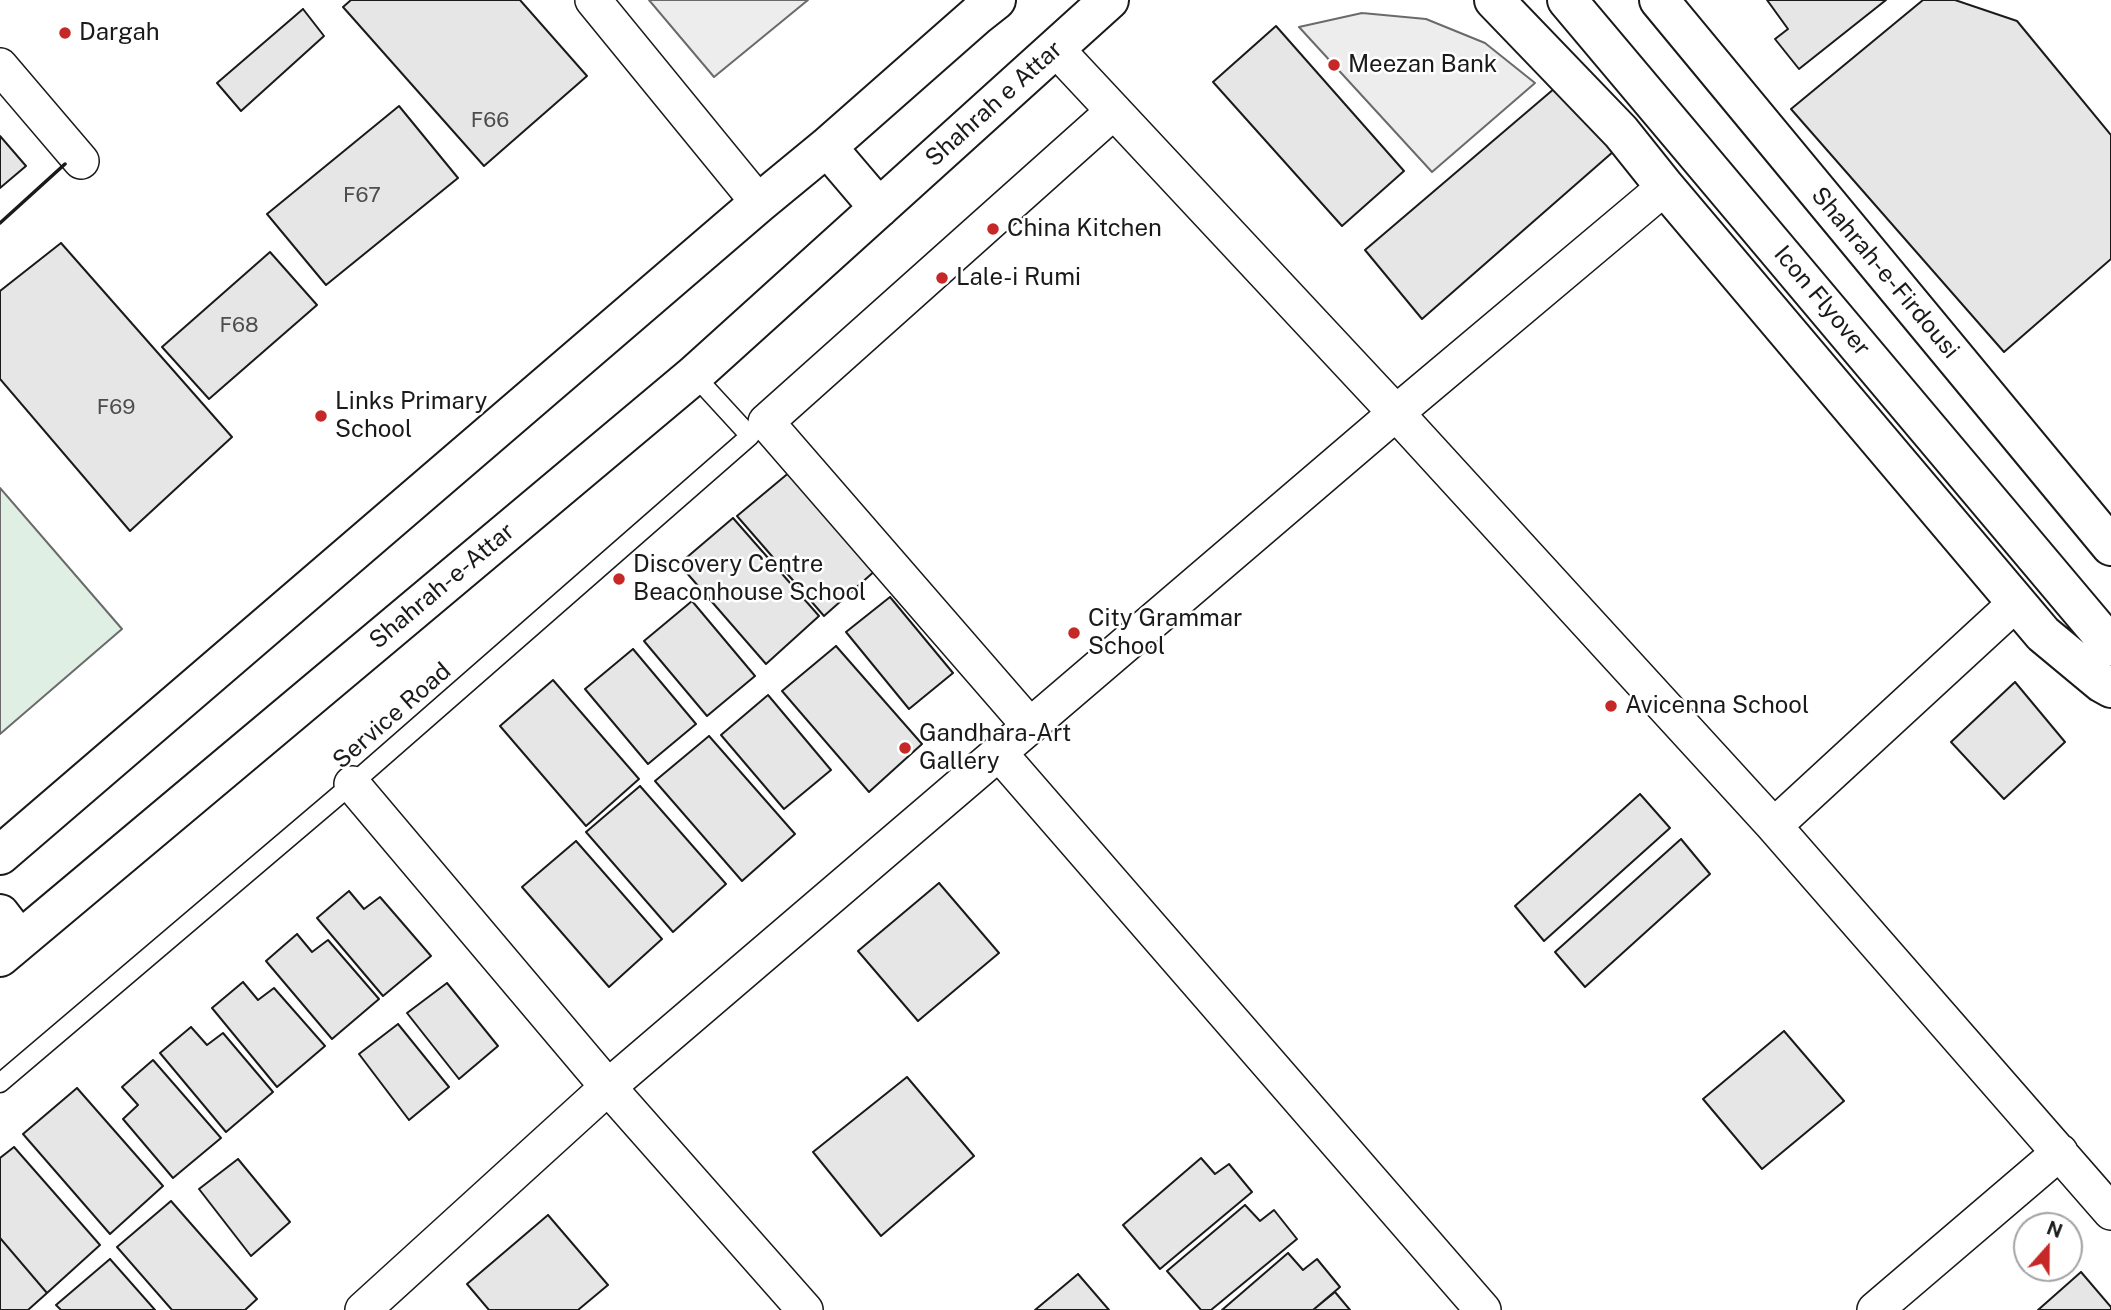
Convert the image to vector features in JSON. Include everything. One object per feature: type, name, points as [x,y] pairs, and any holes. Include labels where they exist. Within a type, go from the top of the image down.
[{"type":"main road","points":[[0,855],[996,0]]},
{"type":"main road","name":"Shahrah e Attar","points":[[879,208],[1109,0]]},
{"type":"main road","points":[[1494,0],[1621,132],[2043,634],[2111,688]]},
{"type":"main road","name":"Icon Flyover","points":[[1567,0],[2111,646]]},
{"type":"main road","name":"Shahrah-e-Firdousi","points":[[1659,0],[2111,545]]},
{"type":"main road","points":[[827,147],[879,208]]},
{"type":"main road","name":"Shahrah-e-Attar","points":[[7,937],[694,375],[879,208]]},
{"type":"street","points":[[593,0],[759,203]]},
{"type":"street","points":[[1056,49],[1396,413],[1774,827],[2111,1212]]},
{"type":"street","points":[[0,66],[81,161]]},
{"type":"street","points":[[1030,726],[758,429],[1114,111]]},
{"type":"street","points":[[363,1310],[608,1087],[1396,413],[1665,187]]},
{"type":"street","points":[[1774,827],[2017,603]]},
{"type":"street","points":[[999,753],[1483,1310]]},
{"type":"street","points":[[352,784],[608,1087],[805,1310]]},
{"type":"street","points":[[1875,1310],[2060,1152]]},
{"type":"lane","points":[[694,375],[758,429]]},
{"type":"lane","name":"Service Road","points":[[0,1083],[352,784],[758,429]]},
{"type":"green space","points":[[0,488],[122,629],[0,734]]},
{"type":"shaded area","points":[[649,0],[808,0],[714,77]]},
{"type":"shaded area","points":[[1362,13],[1426,19],[1485,43],[1535,83],[1432,172],[1299,27]]},
{"type":"building","points":[[351,0],[520,0],[587,76],[484,166],[343,7]]},
{"type":"building","points":[[1767,0],[1886,0],[1799,69],[1775,39],[1788,29]]},
{"type":"building","points":[[1923,0],[1955,0],[2017,21],[2111,135],[2111,259],[2004,352],[1791,109]]},
{"type":"building","points":[[303,9],[324,36],[241,111],[217,83]]},
{"type":"building","points":[[1276,26],[1404,171],[1342,226],[1213,82]]},
{"type":"building","points":[[1555,88],[1614,151],[1422,319],[1365,250]]},
{"type":"building","points":[[399,106],[458,178],[326,285],[267,214]]},
{"type":"building","points":[[0,136],[26,166],[0,188]]},
{"type":"building","points":[[61,243],[232,437],[130,531],[0,379],[0,291]]},
{"type":"building","points":[[270,252],[317,305],[209,399],[162,347]]},
{"type":"building","points":[[791,471],[877,569],[824,616],[737,516]]},
{"type":"building","points":[[733,518],[819,616],[766,664],[679,564]]},
{"type":"building","points":[[890,597],[953,673],[909,709],[846,632]]},
{"type":"building","points":[[692,601],[755,676],[707,716],[644,641]]},
{"type":"building","points":[[836,646],[922,744],[869,792],[782,691]]},
{"type":"building","points":[[633,649],[696,724],[648,764],[585,689]]},
{"type":"building","points":[[553,680],[639,779],[586,826],[500,726]]},
{"type":"building","points":[[2015,682],[2065,742],[2004,799],[1951,742]]},
{"type":"building","points":[[768,695],[831,770],[784,809],[721,735]]},
{"type":"building","points":[[709,736],[795,834],[742,881],[655,781]]},
{"type":"building","points":[[640,786],[726,884],[673,932],[586,832]]},
{"type":"building","points":[[1640,794],[1670,828],[1544,941],[1515,906]]},
{"type":"building","points":[[1681,839],[1710,874],[1585,987],[1555,952]]},
{"type":"building","points":[[576,841],[662,939],[609,987],[522,887]]},
{"type":"building","points":[[939,883],[999,953],[918,1021],[858,951]]},
{"type":"building","points":[[349,891],[364,909],[380,897],[431,956],[383,996],[317,918]]},
{"type":"building","points":[[297,934],[312,952],[328,940],[379,999],[332,1039],[266,961]]},
{"type":"building","points":[[243,982],[258,1000],[274,988],[325,1046],[277,1087],[212,1008]]},
{"type":"building","points":[[447,983],[498,1046],[459,1079],[407,1013]]},
{"type":"building","points":[[398,1024],[449,1087],[409,1120],[359,1054]]},
{"type":"building","points":[[191,1027],[207,1045],[223,1033],[273,1092],[226,1132],[160,1053]]},
{"type":"building","points":[[1784,1031],[1844,1101],[1762,1169],[1703,1099]]},
{"type":"building","points":[[153,1060],[221,1138],[173,1178],[123,1119],[138,1105],[122,1087]]},
{"type":"building","points":[[907,1077],[974,1156],[881,1236],[813,1152]]},
{"type":"building","points":[[77,1088],[163,1186],[110,1234],[23,1134]]},
{"type":"building","points":[[14,1147],[100,1245],[47,1293],[0,1238],[0,1158]]},
{"type":"building","points":[[1201,1158],[1215,1174],[1229,1164],[1252,1192],[1160,1269],[1123,1225]]},
{"type":"building","points":[[238,1159],[290,1222],[251,1256],[199,1189]]},
{"type":"building","points":[[171,1201],[257,1299],[245,1310],[172,1310],[117,1247]]},
{"type":"building","points":[[1245,1205],[1260,1221],[1274,1210],[1297,1239],[1211,1310],[1201,1310],[1167,1271]]},
{"type":"building","points":[[548,1215],[608,1285],[578,1310],[489,1310],[467,1284]]},
{"type":"building","points":[[0,1238],[47,1293],[28,1310],[0,1310]]},
{"type":"building","points":[[1288,1253],[1303,1270],[1317,1259],[1340,1287],[1313,1310],[1222,1310]]},
{"type":"building","points":[[110,1259],[155,1310],[61,1310],[56,1305]]},
{"type":"building","points":[[1078,1274],[1109,1310],[1035,1310]]},
{"type":"building","points":[[2083,1274],[2111,1307],[2111,1310],[2038,1310],[2070,1282],[2083,1282]]},
{"type":"building","points":[[1335,1292],[1350,1310],[1313,1310]]},
{"type":"wall","points":[[0,223],[65,164]]},
{"type":"place","name":"Dargah","points":[[65,33]]},
{"type":"place","name":"Meezan Bank","points":[[1334,65]]},
{"type":"place","name":"China Kitchen","points":[[993,229]]},
{"type":"place","name":"Lale-i Rumi","points":[[942,278]]},
{"type":"place","name":"Links Primary School","points":[[321,416]]},
{"type":"place","name":"Discovery Centre Beaconhouse School","points":[[619,579]]},
{"type":"place","name":"City Grammar School","points":[[1074,633]]},
{"type":"place","name":"Avicenna School","points":[[1611,706]]},
{"type":"place","name":"Gandhara-Art Gallery","points":[[905,748]]}]
